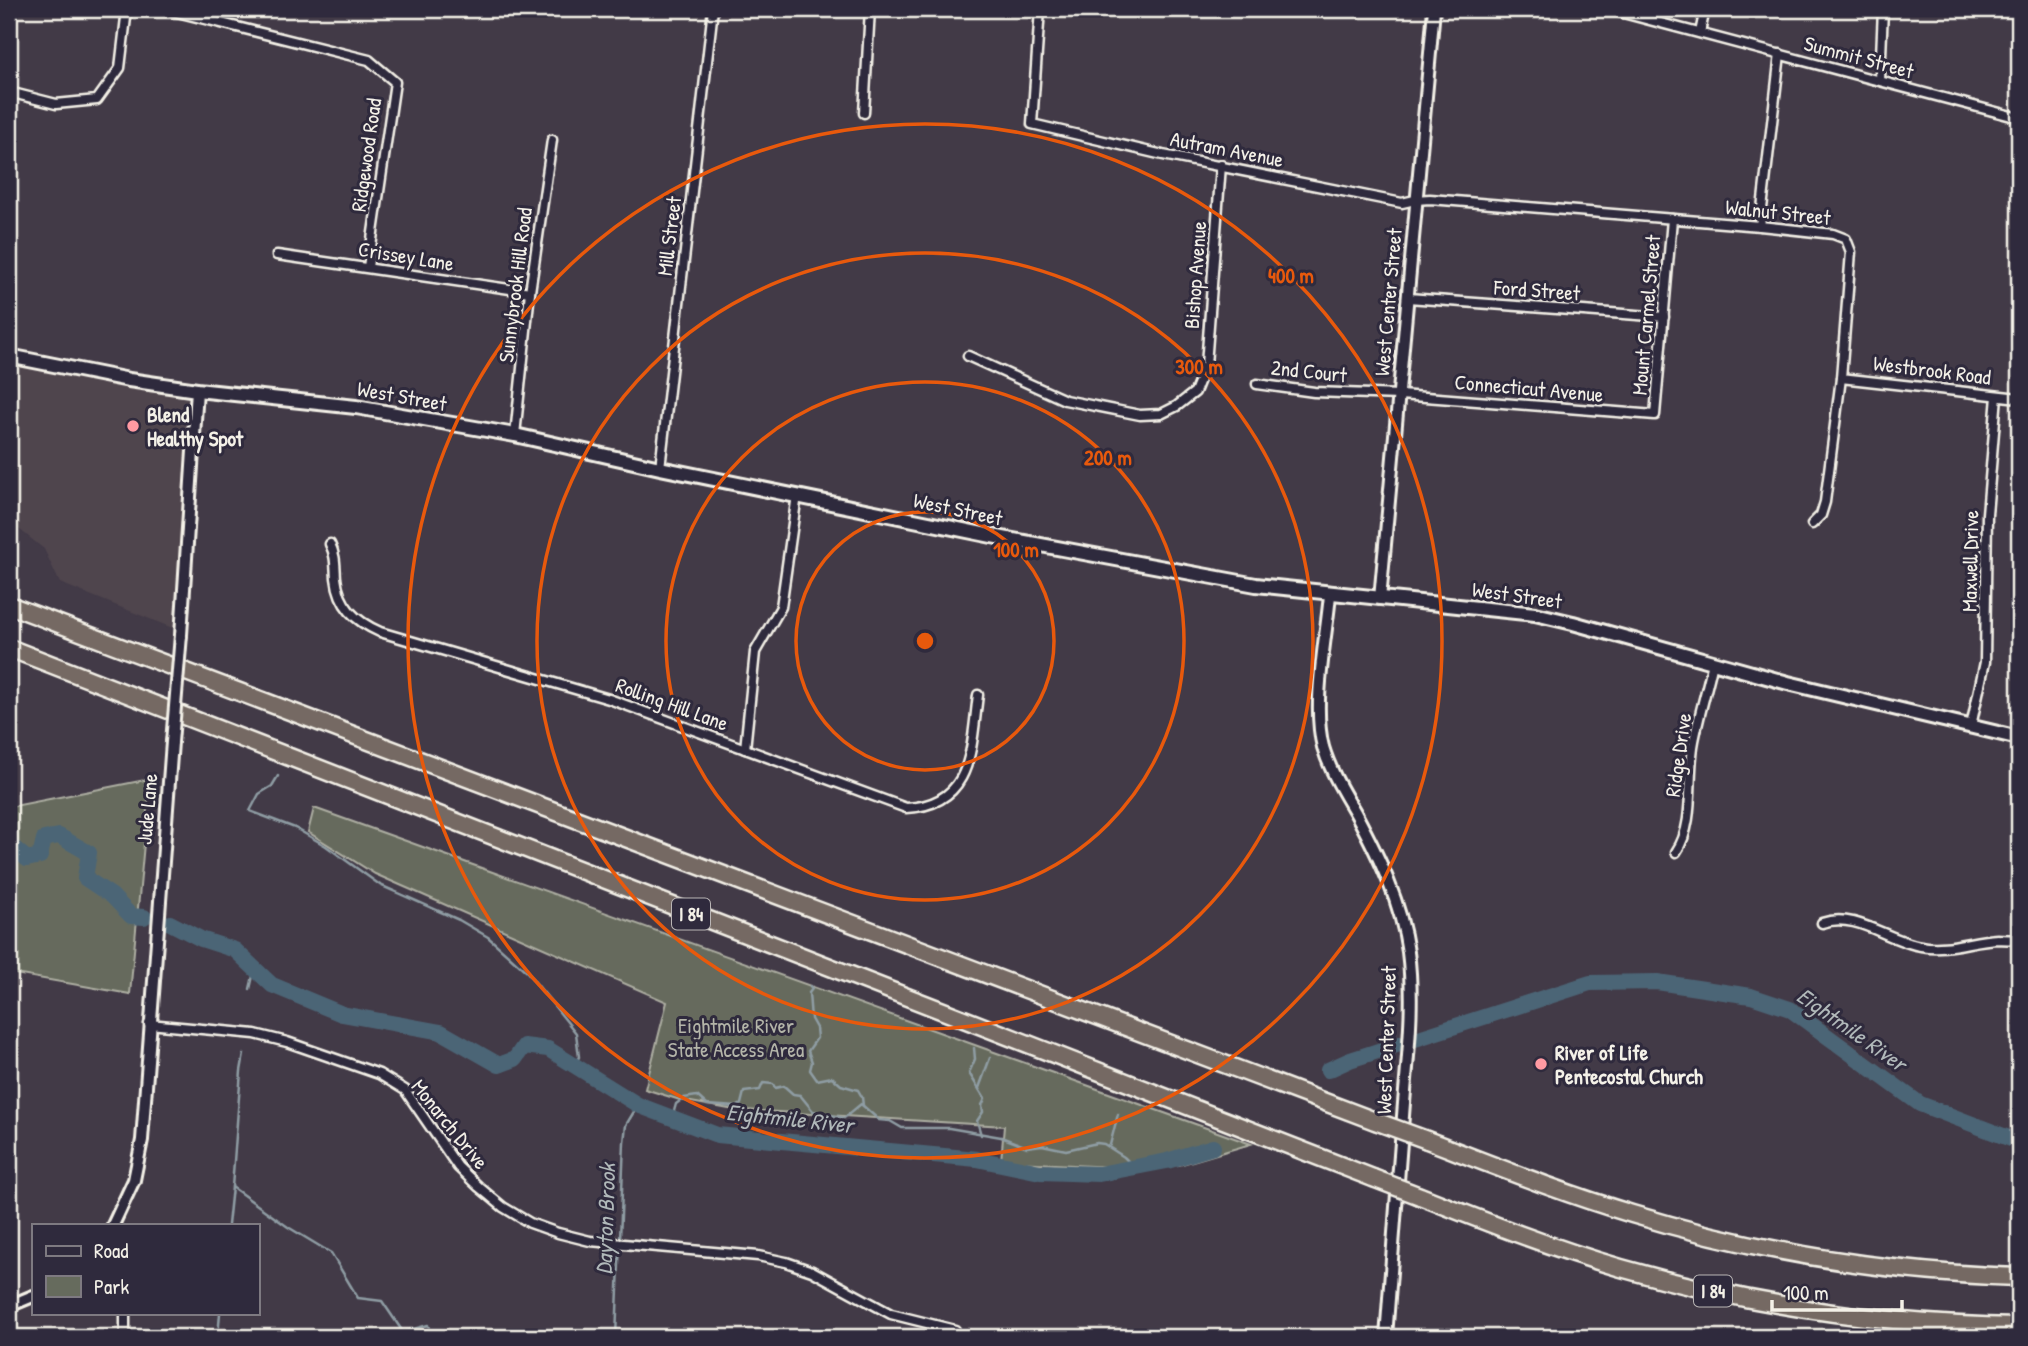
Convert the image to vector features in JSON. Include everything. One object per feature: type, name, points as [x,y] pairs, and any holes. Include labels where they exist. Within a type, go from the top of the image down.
[{"type":"highway","name":"I 84","points":[[9,603],[66,627],[1592,1201],[1723,1238],[1857,1263],[1948,1273],[2019,1277]]},
{"type":"highway","name":"I 84","points":[[9,648],[1575,1254],[1712,1291],[1804,1308],[1945,1324],[2019,1327]]},
{"type":"main road","name":"West Street","points":[[9,356],[129,380],[356,407],[515,435],[660,468],[1256,585],[1330,595],[1535,614],[1787,683],[2019,738]]},
{"type":"street","points":[[9,92],[56,104],[97,100],[120,68],[127,9]]},
{"type":"street","name":"Ridgewood Road","points":[[165,9],[369,60],[394,82],[368,267]]},
{"type":"street","name":"Mill Street","points":[[660,468],[713,9]]},
{"type":"street","points":[[864,113],[870,9]]},
{"type":"street","name":"Autram Avenue","points":[[1040,9],[1032,124],[1163,155],[1402,203],[1415,200]]},
{"type":"street","name":"West Center Street","points":[[1380,599],[1434,9]]},
{"type":"street","name":"Summit Street","points":[[1608,9],[2019,118]]},
{"type":"street","points":[[1700,33],[1704,9]]},
{"type":"street","points":[[1880,80],[1883,9]]},
{"type":"street","points":[[1760,226],[1780,54]]},
{"type":"street","name":"Sunnybrook Hill Road","points":[[515,435],[530,292],[552,140]]},
{"type":"street","name":"Bishop Avenue","points":[[968,356],[1065,400],[1140,415],[1161,414],[1177,406],[1195,392],[1206,365],[1221,165]]},
{"type":"street","name":"Walnut Street","points":[[1415,200],[1760,226],[1833,234],[1846,239],[1851,252],[1841,378],[1825,502],[1821,514],[1812,524]]},
{"type":"street","name":"Mount Carmel Street","points":[[1655,415],[1672,219]]},
{"type":"street","name":"Crissey Lane","points":[[277,255],[530,292]]},
{"type":"street","name":"Ford Street","points":[[1408,298],[1664,317]]},
{"type":"street","name":"Westbrook Road","points":[[1841,378],[2019,398]]},
{"type":"street","name":"2nd Court","points":[[1257,384],[1314,392],[1400,395]]},
{"type":"street","name":"Jude Lane","points":[[113,1224],[134,1180],[142,1140],[197,390]]},
{"type":"street","name":"Connecticut Avenue","points":[[1400,395],[1655,415]]},
{"type":"street","name":"Maxwell Drive","points":[[1971,726],[1985,662],[1987,513],[1997,396]]},
{"type":"street","points":[[745,749],[752,665],[760,640],[781,607],[797,495]]},
{"type":"street","name":"Rolling Hill Lane","points":[[330,544],[345,606],[366,626],[609,699],[893,805],[920,807],[944,797],[964,775],[969,759],[978,695]]},
{"type":"street","name":"West Center Street","points":[[1330,595],[1319,725],[1333,771],[1394,895],[1402,922],[1410,977],[1410,1030],[1386,1337]]},
{"type":"street","name":"Ridge Drive","points":[[1676,852],[1684,841],[1687,826],[1694,741],[1713,662]]},
{"type":"street","points":[[1822,923],[1833,919],[1847,920],[1920,946],[1944,947],[1997,939],[2019,940]]},
{"type":"street","name":"Monarch Drive","points":[[149,1024],[255,1034],[379,1074],[405,1090],[458,1167],[503,1206],[530,1223],[558,1234],[590,1241],[758,1256],[786,1262],[812,1271],[891,1314],[956,1330]]},
{"type":"street","points":[[9,1306],[32,1296]]},
{"type":"street","points":[[125,1314],[125,1337]]},
{"type":"shaded area","points":[[9,359],[192,394],[175,629],[60,583],[44,549],[9,524]]},
{"type":"green space","points":[[150,779],[130,994],[9,973],[9,807]]},
{"type":"green space","name":"Eightmile River State Access Area","points":[[314,808],[1251,1144],[1179,1165],[1130,1168],[1001,1161],[1004,1126],[729,1109],[680,1100],[645,1089],[667,1002],[375,874],[308,832]]},
{"type":"waterway","points":[[278,776],[272,786],[259,794],[250,811],[295,828],[326,846],[380,885],[459,920],[488,937],[527,972],[576,1033],[579,1057],[574,1065]]},
{"type":"waterway","name":"Eightmile River","points":[[9,844],[27,859],[40,856],[44,839],[59,836],[89,853],[85,878],[112,896],[131,916],[144,917]]},
{"type":"waterway","name":"Eightmile River","points":[[170,923],[201,939],[235,950],[272,985],[342,1014],[441,1032],[499,1065],[515,1059],[524,1046],[548,1049],[638,1105],[717,1135],[977,1159],[1040,1172],[1099,1174],[1167,1161],[1213,1147]]},
{"type":"waterway","name":"Dayton Brook","points":[[250,989],[255,967]]},
{"type":"waterway","name":"Eightmile River","points":[[1328,1070],[1350,1060],[1590,983],[1657,982],[1751,996],[1790,1009],[1920,1104],[2019,1142]]},
{"type":"waterway","points":[[810,986],[811,1019],[817,1038],[808,1051],[812,1062],[810,1070],[817,1080],[832,1077],[841,1085],[858,1090],[863,1106]]},
{"type":"waterway","points":[[974,1048],[975,1059],[969,1073],[985,1099],[983,1112],[977,1121],[981,1135]]},
{"type":"waterway","name":"Dayton Brook","points":[[244,1054],[232,1187],[288,1227],[331,1253],[358,1298],[382,1301],[403,1332],[428,1325],[431,1337]]},
{"type":"waterway","points":[[979,1088],[990,1058]]},
{"type":"waterway","points":[[672,1118],[676,1104],[684,1098],[697,1096],[707,1105],[737,1107],[741,1104],[744,1092],[760,1090],[763,1083],[773,1084],[775,1088],[784,1086],[793,1094],[800,1095],[813,1111],[844,1118],[861,1104],[879,1120],[890,1121],[902,1128],[949,1128],[1001,1137],[1027,1147],[1042,1145],[1066,1150],[1104,1144],[1134,1167]]},
{"type":"waterway","name":"Dayton Brook","points":[[616,1337],[624,1142],[626,1125],[638,1105]]},
{"type":"waterway","points":[[1110,1145],[1118,1114]]},
{"type":"waterway","points":[[228,1224],[232,1187]]},
{"type":"waterway","points":[[218,1337],[220,1314]]},
{"type":"place","name":"Blend Healthy Spot","points":[[133,426]]},
{"type":"place","name":"River of Life Pentecostal Church","points":[[1541,1064]]}]
